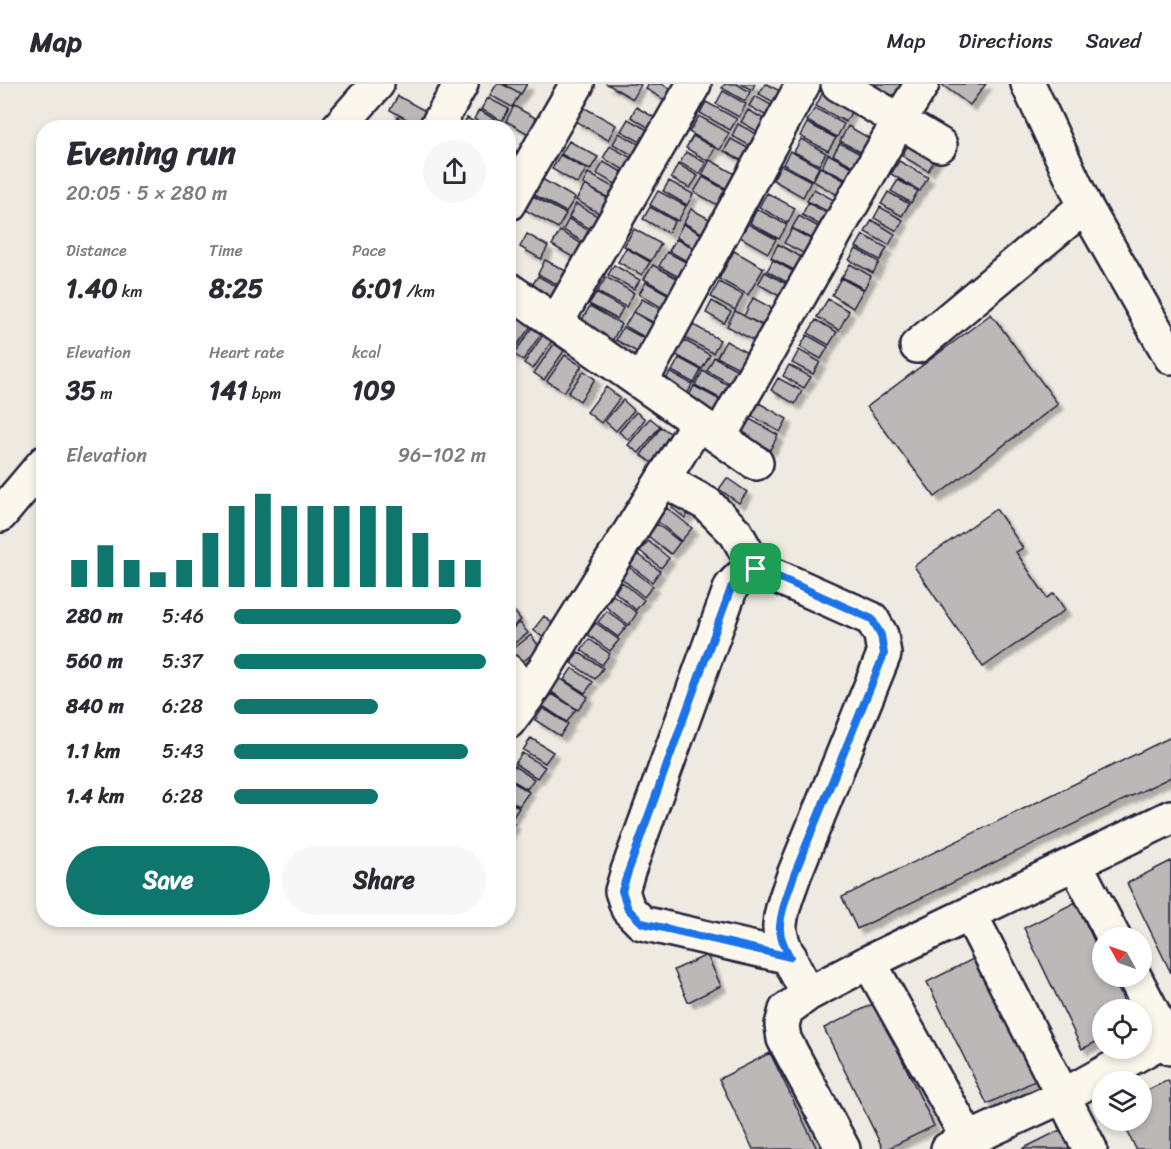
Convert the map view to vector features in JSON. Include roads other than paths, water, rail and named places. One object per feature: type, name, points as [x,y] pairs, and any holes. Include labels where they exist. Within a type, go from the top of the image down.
[{"type":"street","points":[[345,120],[377,84]]},
{"type":"street","points":[[441,120],[461,84]]},
{"type":"street","points":[[516,190],[577,84]]},
{"type":"street","points":[[556,323],[694,84]]},
{"type":"street","points":[[641,382],[803,84]]},
{"type":"street","points":[[838,84],[940,146]]},
{"type":"street","points":[[518,710],[665,477],[709,430],[922,84]]},
{"type":"street","points":[[1028,84],[1085,206],[1171,357]]},
{"type":"street","points":[[917,346],[1085,206]]},
{"type":"street","points":[[516,295],[756,463]]},
{"type":"street","points":[[0,515],[36,472]]},
{"type":"street","points":[[665,477],[680,489],[707,504],[736,533],[756,569]]},
{"type":"street","points":[[790,957],[642,923],[628,909],[622,891],[731,588],[741,575],[756,569],[872,619],[881,635],[884,654],[783,906],[779,927],[784,946],[790,957],[808,994]]},
{"type":"street","points":[[843,1149],[784,1039],[782,1025],[786,1010],[808,994],[869,962],[1171,817]]},
{"type":"street","points":[[1075,863],[1108,927]]},
{"type":"street","points":[[970,914],[1090,1149]]},
{"type":"street","points":[[869,962],[964,1146],[1169,1041],[1140,987]]}]
